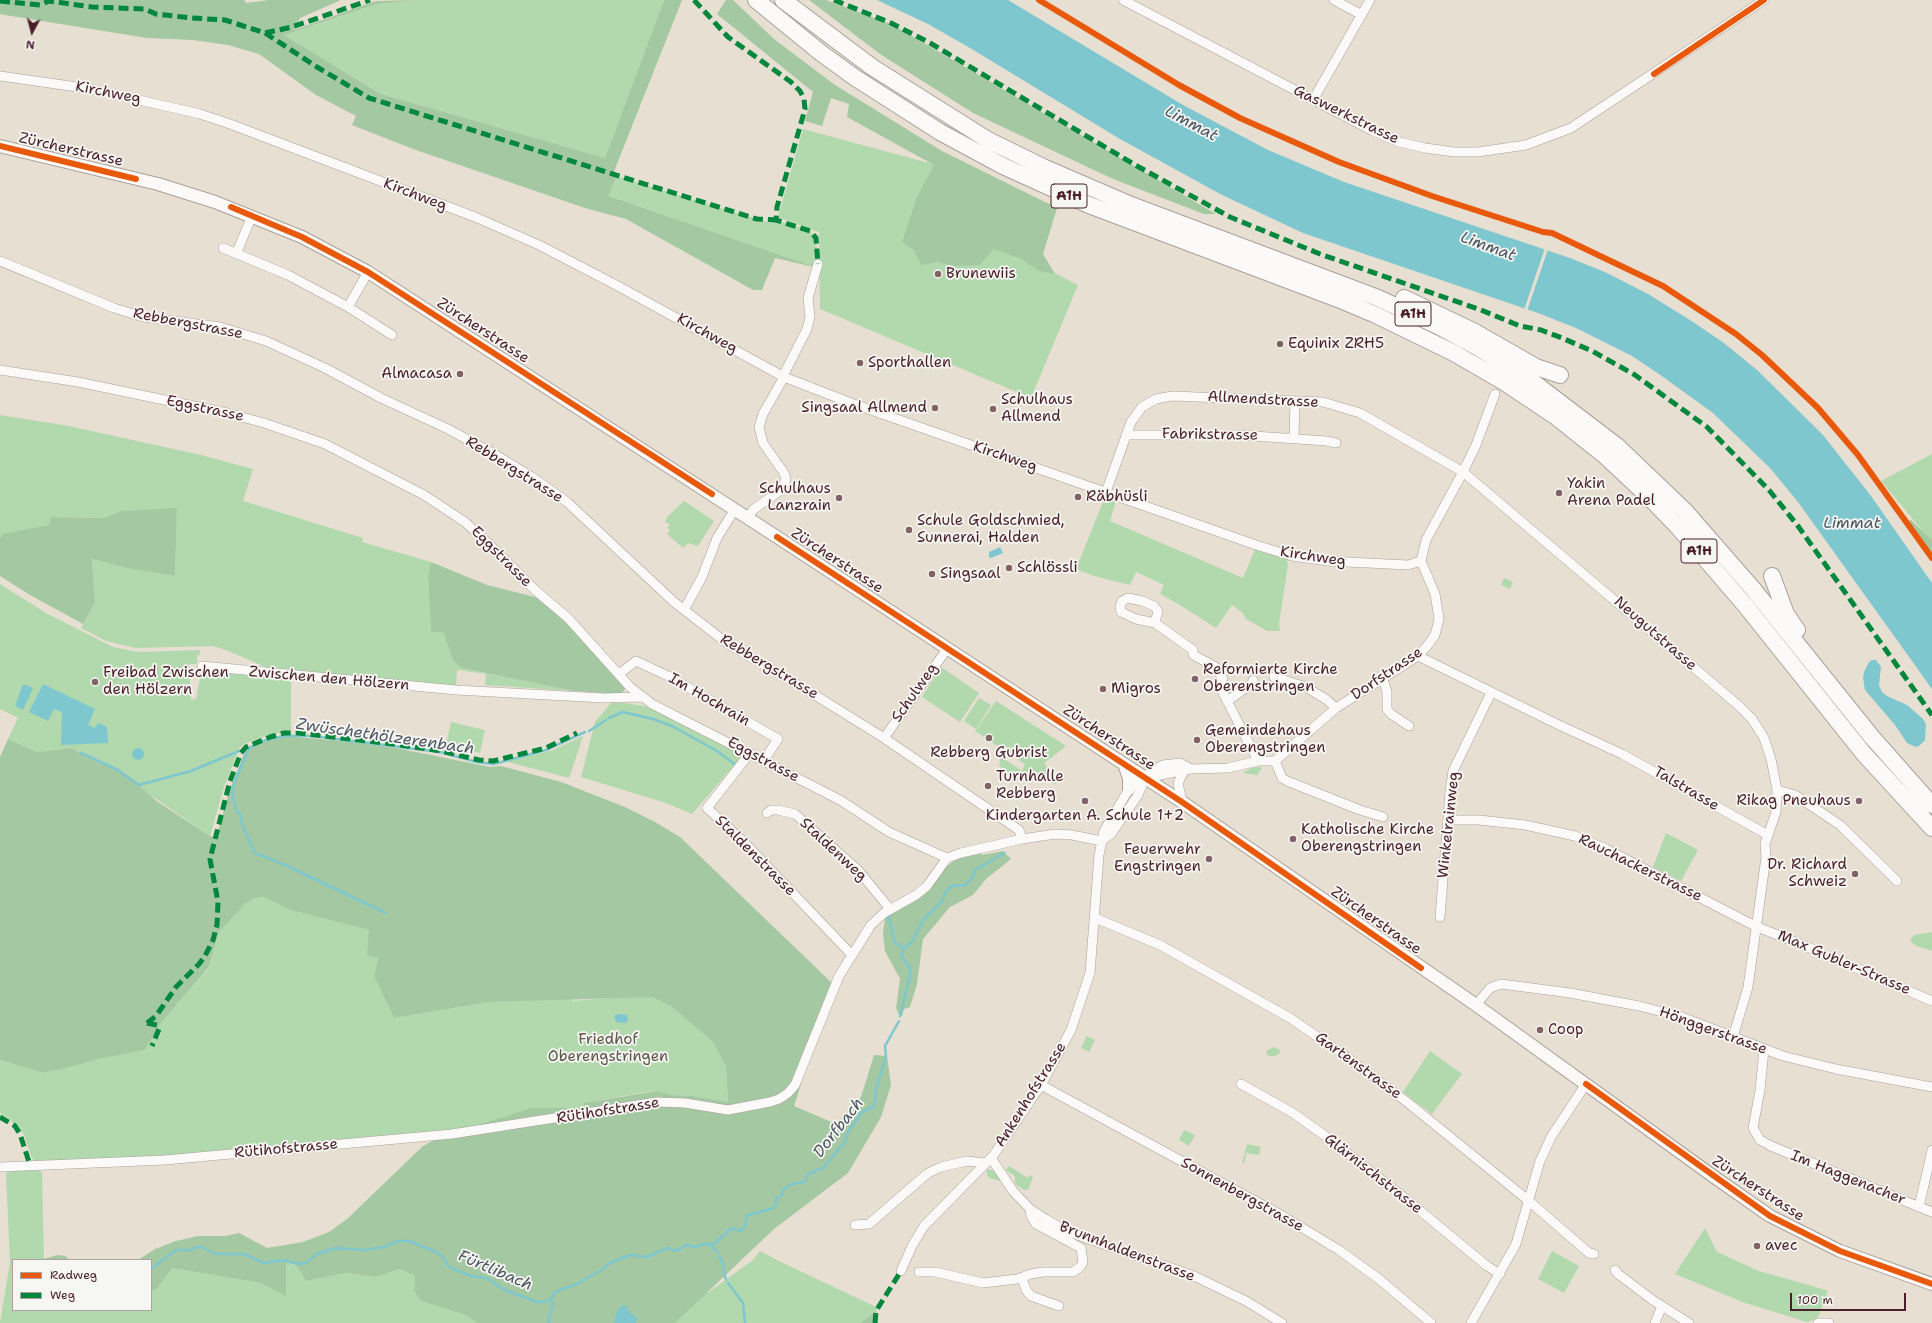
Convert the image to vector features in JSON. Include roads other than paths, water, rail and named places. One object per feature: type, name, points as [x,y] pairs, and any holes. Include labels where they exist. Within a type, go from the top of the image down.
[{"type":"highway","name":"A1H","points":[[756,0],[821,53],[854,77],[934,128],[1003,166],[1089,205],[1338,299],[1376,315],[1454,353],[1504,382],[1555,416],[1604,455],[1649,497],[1677,526],[1745,605],[1864,754],[1932,828]]},
{"type":"highway","name":"A1H","points":[[783,0],[872,67],[988,140],[1091,188],[1347,285],[1409,312],[1477,347],[1533,382],[1560,401],[1617,446],[1685,511],[1753,588],[1839,698],[1897,767],[1932,805]]},
{"type":"highway","points":[[1190,226],[1399,296],[1472,331],[1536,367],[1560,375]]},
{"type":"highway","points":[[1772,576],[1778,596],[1786,614],[1839,698]]},
{"type":"main road","name":"Zürcherstrasse","points":[[0,146],[183,191],[252,216],[302,237],[368,272],[735,509],[1182,802],[1476,1005],[1770,1216],[1840,1251],[1932,1284]]},
{"type":"main road","points":[[1124,764],[1129,778],[1130,789]]},
{"type":"street","name":"Gaswerkstrasse","points":[[1123,0],[1379,134],[1399,142],[1425,148],[1478,152],[1526,145],[1554,135],[1582,122],[1764,0]]},
{"type":"street","points":[[1334,0],[1362,15]]},
{"type":"street","points":[[1313,100],[1370,0]]},
{"type":"street","name":"Kirchweg","points":[[0,76],[91,89],[200,114],[468,215],[539,245],[579,265],[784,376],[852,403],[1256,545],[1292,556],[1327,561],[1408,565],[1421,561]]},
{"type":"street","points":[[236,254],[252,216]]},
{"type":"street","points":[[223,248],[288,275],[348,307],[392,335]]},
{"type":"street","name":"Rebbergstrasse","points":[[0,260],[114,308],[143,317],[220,327],[266,341],[448,429],[502,458],[567,502],[684,610],[728,644],[810,692],[884,738],[1019,830],[1022,839]]},
{"type":"street","points":[[747,518],[754,508],[781,490],[786,478],[763,443],[759,427],[763,414],[807,329],[810,317],[808,298],[818,264]]},
{"type":"street","points":[[348,307],[368,272]]},
{"type":"street","name":"Eggstrasse","points":[[0,370],[78,382],[227,413],[295,432],[325,444],[424,495],[465,522],[534,590],[568,618],[630,688],[652,704],[840,800],[889,832],[940,853],[947,858]]},
{"type":"street","points":[[1421,561],[1426,540],[1463,472],[1479,437],[1495,394]]},
{"type":"street","name":"Allmendstrasse","points":[[1106,492],[1131,422],[1142,407],[1148,402],[1163,397],[1323,402],[1360,413],[1463,472]]},
{"type":"street","points":[[1294,438],[1295,401]]},
{"type":"street","name":"Fabrikstrasse","points":[[1126,435],[1240,434],[1336,443]]},
{"type":"street","name":"Neugutstrasse","points":[[1463,472],[1550,544],[1752,719],[1764,738],[1771,759],[1777,790],[1776,812],[1768,835]]},
{"type":"street","points":[[684,610],[702,576],[716,538],[735,509]]},
{"type":"street","name":"Dorfstrasse","points":[[1275,762],[1336,708],[1418,656],[1435,635],[1439,619],[1435,594],[1421,561]]},
{"type":"street","points":[[1155,623],[1193,650],[1193,654],[1195,656],[1214,666],[1222,678],[1219,685],[1258,761]]},
{"type":"street","name":"Schulweg","points":[[884,738],[947,648]]},
{"type":"street","name":"Talstrasse","points":[[1418,656],[1491,693],[1622,754],[1768,835]]},
{"type":"street","name":"Im Hochrain","points":[[619,674],[636,661],[668,676],[778,739],[764,760]]},
{"type":"street","name":"Zwischen den Hölzern","points":[[202,666],[456,690],[615,698],[642,697]]},
{"type":"street","points":[[1274,677],[1306,687],[1327,700],[1336,708]]},
{"type":"street","points":[[1382,679],[1387,692],[1387,708],[1391,714],[1409,726]]},
{"type":"street","points":[[1227,700],[1252,684],[1253,680]]},
{"type":"street","name":"Winkelrainweg","points":[[1440,917],[1453,771],[1491,693]]},
{"type":"street","name":"Staldenstrasse","points":[[750,753],[707,808],[745,843],[851,954]]},
{"type":"street","points":[[1101,841],[1104,831],[1130,789],[1145,778],[1187,770],[1228,768],[1258,761],[1275,762],[1282,778],[1287,781],[1360,810],[1383,817]]},
{"type":"street","points":[[1182,802],[1178,783],[1187,770]]},
{"type":"street","points":[[947,858],[960,853],[1022,839],[1055,834],[1072,834],[1101,841],[1111,834],[1138,795],[1145,778]]},
{"type":"street","points":[[1777,790],[1795,795],[1840,825],[1897,881]]},
{"type":"street","name":"Staldenweg","points":[[767,813],[772,810],[778,810],[795,814],[858,870],[890,909]]},
{"type":"street","name":"Rauchackerstrasse","points":[[1448,820],[1479,820],[1525,825],[1575,836],[1606,849],[1755,926]]},
{"type":"street","points":[[1734,1037],[1748,987],[1755,926],[1766,857],[1765,844],[1768,835]]},
{"type":"street","name":"Ankenhofstrasse","points":[[901,1271],[912,1246],[924,1226],[988,1161],[1041,1085],[1062,1049],[1081,1005],[1090,973],[1101,841]]},
{"type":"street","name":"Rütihofstrasse","points":[[0,1167],[165,1160],[452,1134],[657,1102],[686,1103],[728,1110],[770,1102],[779,1099],[788,1093],[795,1084],[839,976],[851,954],[871,925],[890,909],[916,895],[926,886],[947,858]]},
{"type":"street","name":"Gartenstrasse","points":[[1095,918],[1160,945],[1290,1018],[1341,1053],[1407,1102],[1529,1201],[1589,1253],[1594,1254]]},
{"type":"street","name":"Max Gubler-Strasse","points":[[1755,926],[1810,948],[1932,1001]]},
{"type":"street","name":"Hönggerstrasse","points":[[1476,1005],[1494,986],[1501,984],[1559,992],[1639,1006],[1679,1016],[1764,1050],[1836,1069],[1932,1087]]},
{"type":"street","name":"Im Haggenacher","points":[[1764,1050],[1760,1090],[1753,1128],[1760,1140],[1769,1146],[1919,1207],[1932,1150]]},
{"type":"street","name":"Glärnischstrasse","points":[[1241,1084],[1293,1113],[1328,1138],[1406,1198],[1487,1266],[1500,1274]]},
{"type":"street","points":[[1471,1323],[1516,1244],[1540,1161],[1551,1137],[1586,1084]]},
{"type":"street","name":"Sonnenbergstrasse","points":[[1041,1085],[1280,1215],[1339,1250],[1380,1279],[1431,1323]]},
{"type":"street","points":[[855,1225],[869,1224],[928,1173],[940,1167],[967,1161],[988,1161]]},
{"type":"street","name":"Brunnhaldenstrasse","points":[[988,1161],[1030,1209],[1066,1231],[1194,1276],[1246,1301],[1282,1323]]},
{"type":"street","points":[[1919,1207],[1932,1212]]},
{"type":"street","points":[[919,1272],[935,1272],[983,1283],[1022,1278],[1031,1274],[1043,1272],[1073,1272],[1080,1267],[1083,1262],[1081,1248],[1036,1224],[1031,1216],[1030,1209]]},
{"type":"street","points":[[1615,1270],[1618,1274],[1662,1306],[1689,1323]]},
{"type":"street","points":[[1022,1278],[1026,1290],[1031,1296],[1059,1306]]},
{"type":"street","points":[[1654,1323],[1662,1306]]},
{"type":"street","points":[[1818,1323],[1829,1323]]},
{"type":"water","name":"Limmat","points":[[877,0],[1008,0],[1183,105],[1268,150],[1344,182],[1570,258],[1607,273],[1648,294],[1690,320],[1724,343],[1757,370],[1823,435],[1871,496],[1932,583],[1932,689],[1798,502],[1770,468],[1713,413],[1632,356],[1576,328],[1538,313],[1303,233],[1222,195],[1120,139],[928,24]]},
{"type":"water","points":[[1000,547],[1003,553],[991,558],[989,557],[989,552]]},
{"type":"water","points":[[1876,660],[1881,667],[1879,685],[1882,692],[1887,696],[1907,705],[1923,719],[1926,724],[1925,740],[1919,746],[1916,747],[1907,743],[1895,725],[1865,690],[1863,678],[1864,672],[1869,662]]},
{"type":"water","points":[[23,684],[33,688],[23,710],[15,706]]},
{"type":"water","points":[[43,684],[95,709],[88,725],[95,728],[98,723],[107,727],[108,743],[61,745],[62,712],[54,709],[48,721],[29,712]]},
{"type":"water","points":[[138,748],[142,750],[144,754],[142,758],[138,760],[134,758],[132,754],[134,750]]},
{"type":"water","points":[[618,1014],[627,1015],[628,1020],[626,1023],[616,1022],[614,1016]]},
{"type":"water","points":[[621,1305],[627,1306],[628,1311],[637,1318],[635,1323],[614,1323],[616,1314]]},
{"type":"waterway","name":"Zwüschethölzerenbach","points":[[609,718],[623,712],[653,719],[672,726],[717,751],[737,766]]},
{"type":"waterway","name":"Zwüschethölzerenbach","points":[[589,731],[606,720]]},
{"type":"waterway","name":"Zwüschethölzerenbach","points":[[386,913],[285,865],[255,853],[243,827],[240,814],[237,812],[232,794],[235,781],[249,748],[266,740],[284,736],[312,736],[440,752],[477,762],[494,764],[546,750],[585,732]]},
{"type":"waterway","name":"Zwüschethölzerenbach","points":[[81,753],[118,770],[139,785],[191,771],[239,751]]},
{"type":"waterway","name":"Dorfbach","points":[[900,1016],[910,975],[910,968],[901,955],[904,948],[912,942],[923,920],[941,902],[947,890],[952,886],[966,885],[972,878],[975,870],[1004,853]]},
{"type":"waterway","name":"Zwüschethölzerenbach","points":[[888,914],[895,943],[904,948]]},
{"type":"waterway","name":"Dorfbach","points":[[758,1213],[773,1208],[776,1204],[776,1198],[782,1195],[783,1190],[792,1184],[804,1182],[808,1174],[823,1168],[845,1142],[848,1132],[862,1112],[873,1107],[876,1089],[886,1057],[885,1046],[899,1021]]},
{"type":"waterway","name":"Fürtlibach","points":[[152,1268],[176,1250],[190,1250],[197,1247],[202,1247],[215,1254],[244,1254],[264,1263],[283,1260],[298,1264],[306,1263],[317,1254],[336,1248],[364,1250],[384,1247],[398,1241],[409,1241],[436,1252],[443,1257],[448,1266],[453,1269],[471,1276],[486,1278],[505,1290],[537,1302],[545,1302],[551,1299],[555,1292],[577,1284],[603,1269],[608,1264],[630,1255],[647,1257],[667,1248],[676,1251],[686,1245],[695,1247],[704,1244],[714,1244],[732,1228],[741,1231],[745,1227],[747,1215],[756,1213]]},
{"type":"waterway","points":[[709,1244],[717,1252]]},
{"type":"waterway","points":[[719,1256],[726,1280]]},
{"type":"waterway","points":[[728,1283],[743,1303],[745,1323]]},
{"type":"waterway","points":[[550,1323],[548,1321],[553,1305],[551,1299]]},
{"type":"place","name":"Brunewiis","points":[[938,274]]},
{"type":"place","name":"Equinix ZRH5","points":[[1280,344]]},
{"type":"place","name":"Sporthallen","points":[[860,363]]},
{"type":"place","name":"Almacasa","points":[[460,374]]},
{"type":"place","name":"Singsaal Allmend","points":[[935,408]]},
{"type":"place","name":"Schulhaus Allmend","points":[[993,409]]},
{"type":"place","name":"Yakin Arena Padel","points":[[1559,493]]},
{"type":"place","name":"Räbhüsli","points":[[1078,497]]},
{"type":"place","name":"Schulhaus Lanzrain","points":[[839,498]]},
{"type":"place","name":"Schule Goldschmied, Sunnerai, Halden","points":[[909,530]]},
{"type":"place","name":"Schlössli","points":[[1009,568]]},
{"type":"place","name":"Singsaal","points":[[932,574]]},
{"type":"place","name":"Reformierte Kirche Oberenstringen","points":[[1195,679]]},
{"type":"place","name":"Freibad Zwischen den Hölzern","points":[[95,682]]},
{"type":"place","name":"Migros","points":[[1103,689]]},
{"type":"place","name":"Rebberg Gubrist","points":[[989,738]]},
{"type":"place","name":"Gemeindehaus Oberengstringen","points":[[1197,740]]},
{"type":"place","name":"Turnhalle Rebberg","points":[[988,786]]},
{"type":"place","name":"Kindergarten A. Schule 1+2","points":[[1085,801]]},
{"type":"place","name":"Rikag Pneuhaus","points":[[1859,801]]},
{"type":"place","name":"Katholische Kirche Oberengstringen","points":[[1293,839]]},
{"type":"place","name":"Feuerwehr Engstringen","points":[[1209,859]]},
{"type":"place","name":"Dr. Richard Schweiz","points":[[1855,874]]},
{"type":"place","name":"Coop","points":[[1540,1030]]},
{"type":"place","name":"avec","points":[[1757,1246]]},
{"type":"park label","name":"Friedhof Oberengstringen","points":[[608,1048]]}]
